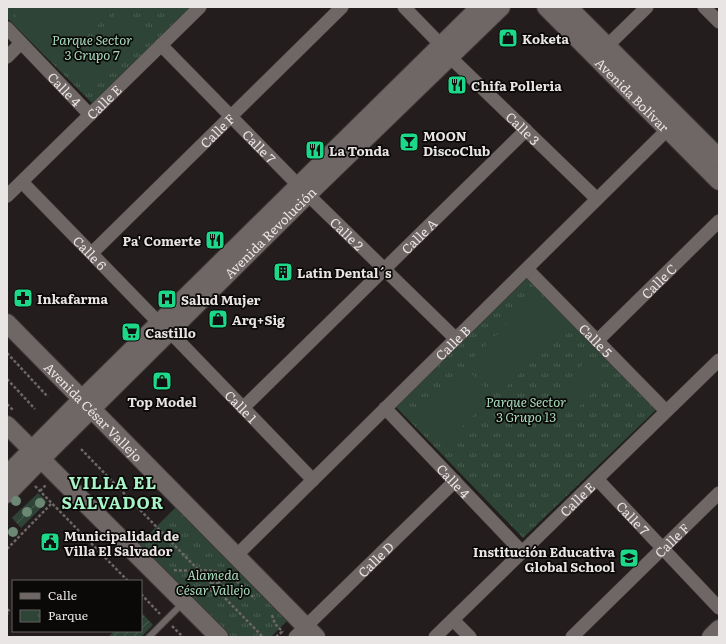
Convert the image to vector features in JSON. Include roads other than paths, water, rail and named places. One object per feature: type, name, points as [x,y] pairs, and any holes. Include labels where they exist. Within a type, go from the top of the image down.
[{"type":"street","name":"Calle E","points":[[7,196],[200,7]]},
{"type":"street","name":"Calle F","points":[[92,254],[342,7]]},
{"type":"street","name":"Calle 3","points":[[404,7],[446,51],[597,199]]},
{"type":"street","name":"Avenida Revolución","points":[[446,51],[480,7]]},
{"type":"street","name":"Avenida Revolución","points":[[7,475],[36,455],[303,190],[446,51],[501,7]]},
{"type":"street","name":"Avenida Bolívar","points":[[546,7],[719,181]]},
{"type":"street","name":"Avenida Bolívar","points":[[568,7],[719,158]]},
{"type":"street","points":[[607,46],[647,7]]},
{"type":"street","points":[[704,7],[719,22]]},
{"type":"street","name":"Calle 4","points":[[7,28],[90,115]]},
{"type":"street","points":[[7,57],[21,43]]},
{"type":"street","name":"Calle 7","points":[[161,45],[303,190]]},
{"type":"street","name":"Calle B","points":[[236,556],[668,129]]},
{"type":"street","name":"Calle A","points":[[243,408],[526,130]]},
{"type":"street","name":"Calle 6","points":[[22,182],[165,328]]},
{"type":"street","name":"Calle 2","points":[[303,190],[456,339]]},
{"type":"street","name":"Calle C","points":[[597,341],[719,221]]},
{"type":"street","name":"Calle 5","points":[[527,268],[666,411]]},
{"type":"street","name":"Avenida César Vallejo","points":[[7,322],[236,556],[306,634]]},
{"type":"street","name":"Calle 1","points":[[165,328],[313,480]]},
{"type":"street","name":"Calle E","points":[[435,637],[719,360]]},
{"type":"street","name":"Calle 4","points":[[385,408],[522,552]]},
{"type":"street","points":[[11,419],[36,455],[219,637]]},
{"type":"street","name":"Avenida Revolución","points":[[7,494],[25,476],[36,455]]},
{"type":"street","name":"Calle 7","points":[[597,479],[719,608]]},
{"type":"street","name":"Calle D","points":[[306,634],[455,481]]},
{"type":"street","name":"Calle F","points":[[572,637],[719,493]]},
{"type":"street","points":[[453,620],[470,637]]},
{"type":"street","points":[[711,637],[719,629]]},
{"type":"lane","points":[[149,637],[184,602]]},
{"type":"place","name":"Koketa","points":[[508,38]]},
{"type":"place","name":"Chifa Polleria","points":[[457,85]]},
{"type":"place","name":"MOON DiscoClub","points":[[409,142]]},
{"type":"place","name":"La Tonda","points":[[315,150]]},
{"type":"place","name":"Pa' Comerte","points":[[215,240]]},
{"type":"place","name":"Latin Dental´s","points":[[283,272]]},
{"type":"place","name":"Inkafarma","points":[[23,298]]},
{"type":"place","name":"Salud Mujer","points":[[167,299]]},
{"type":"place","name":"Arq+Sig","points":[[218,319]]},
{"type":"place","name":"Castillo","points":[[131,332]]},
{"type":"place","name":"Top Model","points":[[162,381]]},
{"type":"place","name":"Municipalidad de Villa El Salvador","points":[[50,542]]},
{"type":"place","name":"Institución Educativa Global School","points":[[629,558]]},
{"type":"district","name":"VILLA EL SALVADOR","points":[[113,491]]},
{"type":"park label","name":"Parque Sector 3 Grupo 7","points":[[92,46]]},
{"type":"park label","name":"Parque Sector 3 Grupo 13","points":[[526,408]]},
{"type":"park label","name":"Alameda César Vallejo","points":[[213,582]]}]
